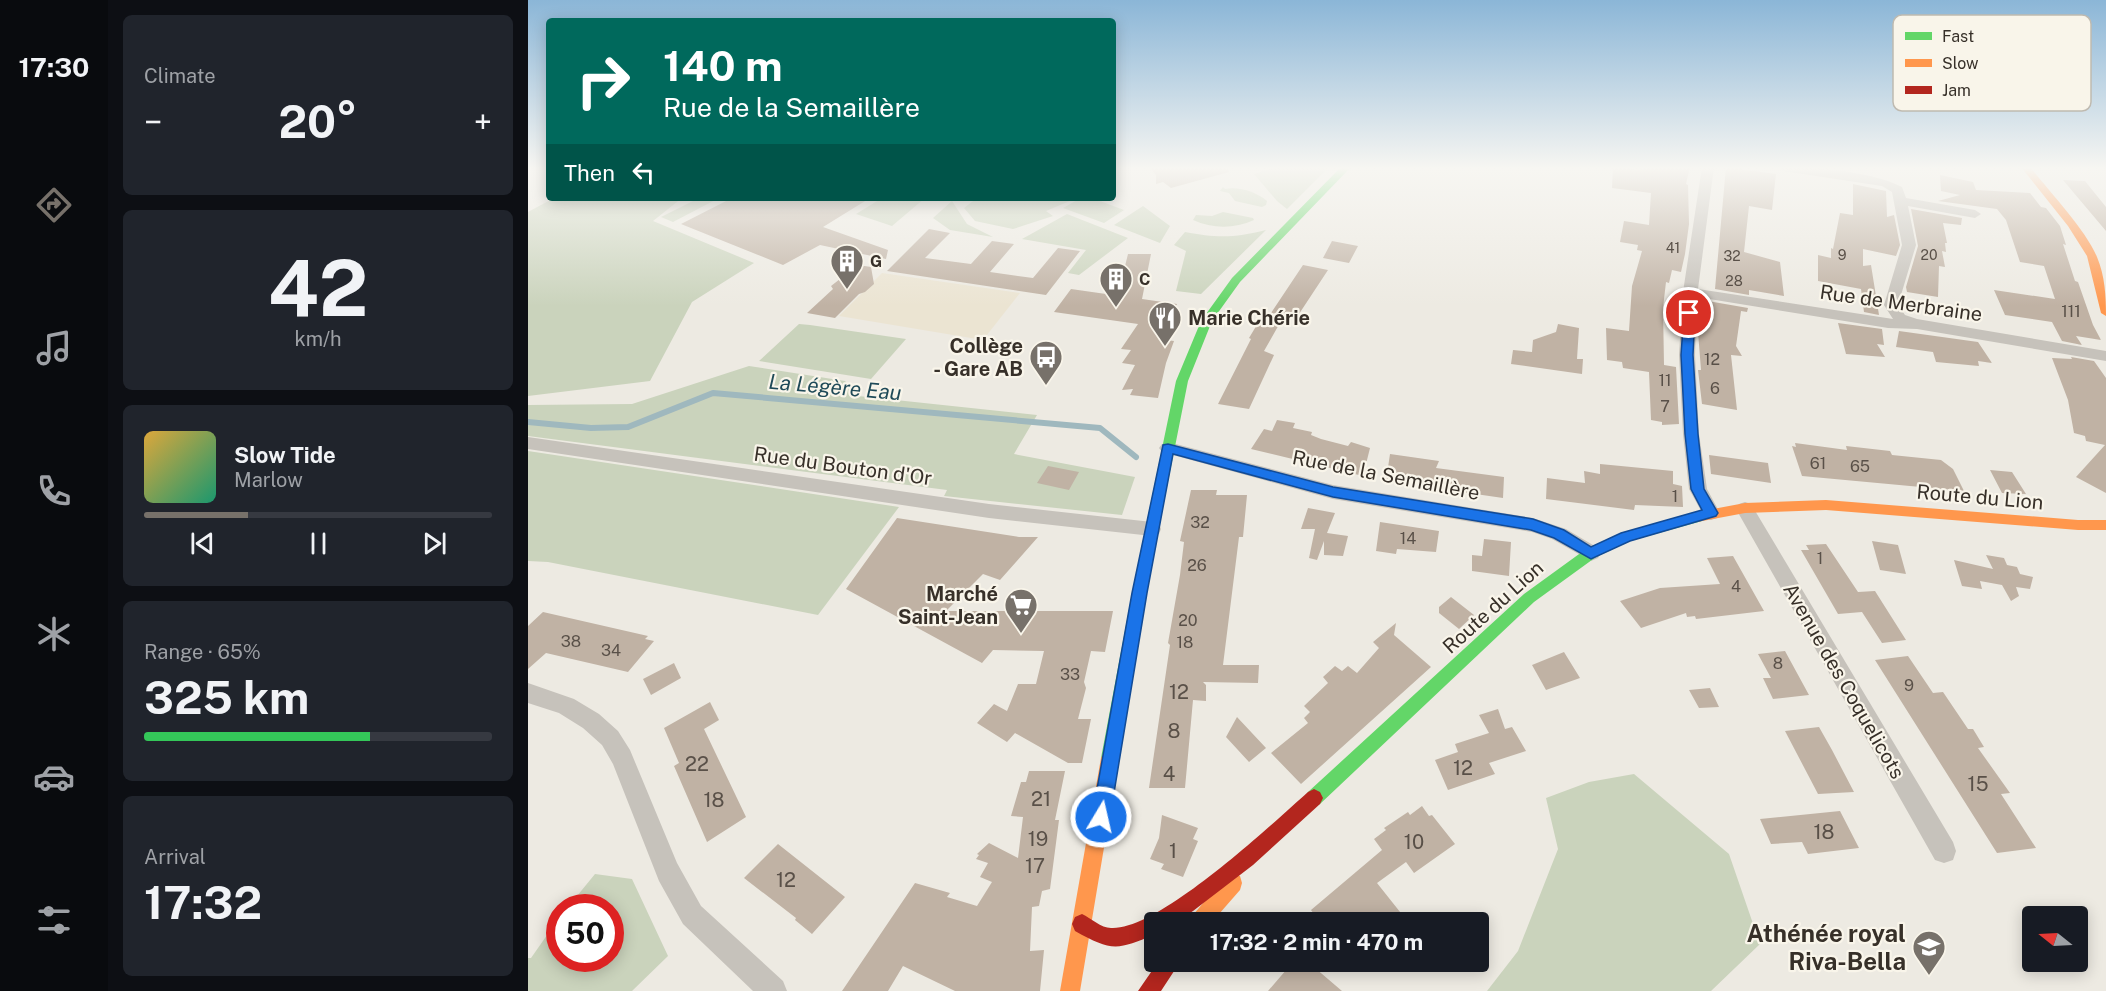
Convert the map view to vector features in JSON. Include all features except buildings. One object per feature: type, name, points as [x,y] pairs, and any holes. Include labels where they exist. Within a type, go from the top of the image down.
[{"type":"street","points":[[1070,991],[1152,529],[1182,381],[1197,341],[1215,308],[1236,280],[1302,213]]},
{"type":"street","points":[[1701,213],[1690,292],[1687,355],[1691,434],[1698,489],[1711,513]]},
{"type":"street","points":[[1903,213],[1909,245],[1891,305],[1900,318],[1917,324]]},
{"type":"street","points":[[1971,213],[1975,214]]},
{"type":"street","points":[[2062,213],[2099,257],[2106,313]]},
{"type":"street","name":"Rue de Merbraine","points":[[1690,292],[1888,323],[1917,324],[2106,356]]},
{"type":"street","name":"Rue du Bouton d'Or","points":[[528,443],[989,511],[1152,529]]},
{"type":"street","name":"Rue de la Semaillère","points":[[1168,448],[1333,492],[1533,525],[1559,534],[1591,553]]},
{"type":"street","name":"Route du Lion","points":[[1082,924],[1109,938],[1127,937],[1175,912],[1204,893],[1279,830],[1529,598],[1591,553],[1626,537],[1711,513],[1826,505],[2078,525],[2106,525]]},
{"type":"street","name":"Avenue des Coquelicots","points":[[1745,509],[1944,851]]},
{"type":"street","points":[[528,693],[566,706],[591,720],[610,738],[622,758],[668,872],[692,915],[773,991]]},
{"type":"street","name":"Route du Lion","points":[[1209,912],[1279,830]]},
{"type":"street","points":[[1148,991],[1162,972]]},
{"type":"green space","points":[[528,213],[663,213],[653,221],[754,263],[692,302],[650,381],[528,396]]},
{"type":"green space","points":[[669,213],[690,213],[673,222],[661,217]]},
{"type":"green space","points":[[857,213],[907,213],[892,226]]},
{"type":"green space","points":[[938,213],[960,213],[967,224],[993,237],[950,230],[933,218]]},
{"type":"green space","points":[[968,213],[1049,213],[1053,216],[1013,229],[975,221]]},
{"type":"green space","points":[[1077,213],[1119,213],[1104,223]]},
{"type":"green space","points":[[1132,213],[1153,213],[1170,226],[1160,243],[1114,225]]},
{"type":"green space","points":[[1229,213],[1254,220],[1224,227],[1193,220],[1196,215],[1212,216]]},
{"type":"green space","points":[[1067,214],[1128,238],[1079,275],[1068,273],[1086,250],[1022,239]]},
{"type":"green space","points":[[1266,230],[1201,294],[1176,291],[1186,251],[1174,245],[1185,232],[1226,236],[1245,235]]},
{"type":"green space","points":[[799,324],[906,339],[871,379],[759,361]]},
{"type":"green space","points":[[749,366],[845,381],[858,396],[1037,415],[1014,454],[1135,477],[1122,515],[944,496],[947,490],[528,436],[528,405],[632,404]]},
{"type":"green space","points":[[528,451],[899,507],[818,615],[548,562],[528,561]]},
{"type":"green space","points":[[1634,774],[1729,854],[1760,944],[1711,991],[1487,991],[1518,951],[1558,849],[1546,798],[1589,782]]},
{"type":"green space","points":[[595,874],[632,879],[668,956],[632,991],[528,991],[528,958],[531,958],[546,937],[546,972],[624,972],[624,894],[579,894]]},
{"type":"shaded area","points":[[882,273],[1020,293],[983,340],[839,316]]},
{"type":"waterway","name":"La Légère Eau","points":[[528,422],[591,428],[628,427],[713,393],[1100,428],[1136,457]]},
{"type":"traffic: fast","points":[[1110,758],[1139,593],[1182,381],[1207,321],[1236,280],[1302,213]]},
{"type":"traffic: fast","points":[[1314,798],[1529,598],[1591,553],[1626,537],[1697,517]]},
{"type":"traffic: slow","points":[[2062,213],[2092,256],[2106,313]]},
{"type":"traffic: slow","points":[[1697,517],[1745,508],[1826,505],[2078,525],[2106,525]]},
{"type":"traffic: slow","points":[[1070,991],[1110,758]]},
{"type":"traffic: slow","points":[[1208,912],[1233,883]]},
{"type":"traffic: jam","points":[[1082,924],[1111,938],[1132,935],[1158,923],[1217,882],[1314,798]]},
{"type":"traffic: jam","points":[[1148,991],[1162,972]]},
{"type":"place","name":"G","points":[[847,290]]},
{"type":"place","name":"C","points":[[1116,308]]},
{"type":"place","name":"Marie Chérie","points":[[1165,347]]},
{"type":"place","name":"Collège - Gare AB","points":[[1046,386]]},
{"type":"place","name":"Marché Saint-Jean","points":[[1021,634]]},
{"type":"place","name":"Athénée royal Riva-Bella","points":[[1929,976]]},
{"type":"route","points":[[1101,817],[1139,593],[1168,448],[1333,492],[1533,525],[1559,534],[1591,553],[1626,537],[1686,518],[1711,513],[1698,489],[1691,434],[1687,355],[1689,313]]}]
